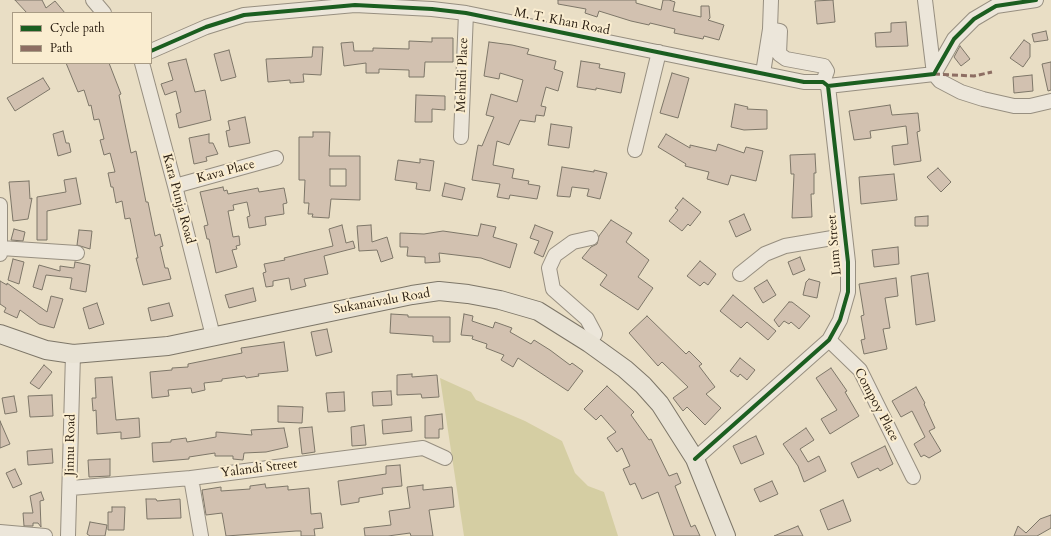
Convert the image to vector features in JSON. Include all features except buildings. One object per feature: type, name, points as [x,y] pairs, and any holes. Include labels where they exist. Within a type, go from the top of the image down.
[{"type":"main road","name":"Sukanaivalu Road","points":[[0,334],[46,350],[73,354],[168,346],[412,295],[440,292],[468,294],[538,311],[625,368],[660,404],[695,459],[726,536]]},
{"type":"street","points":[[93,0],[103,12]]},
{"type":"street","points":[[763,73],[770,29],[771,0]]},
{"type":"street","points":[[925,0],[928,75]]},
{"type":"street","points":[[928,75],[954,39],[974,19],[996,6],[1036,0]]},
{"type":"street","name":"M. T. Khan Road","points":[[152,51],[206,27],[244,15],[355,5],[432,4],[466,13],[804,82],[826,84],[928,75]]},
{"type":"street","name":"Mehndi Place","points":[[461,137],[466,13]]},
{"type":"street","name":"Lum Street","points":[[695,459],[829,340],[840,320],[848,292],[848,262],[826,84],[827,70],[824,66],[786,60],[779,54],[780,31],[770,29]]},
{"type":"street","points":[[635,150],[659,52]]},
{"type":"street","name":"Kara Punja Road","points":[[142,64],[213,336]]},
{"type":"street","points":[[928,75],[961,92],[983,100],[1014,106],[1030,106],[1051,102]]},
{"type":"street","name":"Kava Place","points":[[175,186],[276,158]]},
{"type":"street","points":[[0,205],[0,251],[77,253]]},
{"type":"street","points":[[740,274],[765,254],[785,246],[817,239],[844,236]]},
{"type":"street","points":[[589,343],[595,334],[587,319],[553,289],[549,268],[555,255],[573,242],[590,238]]},
{"type":"street","name":"Compoy Place","points":[[829,340],[860,370],[914,477]]},
{"type":"street","name":"Jinnu Road","points":[[68,536],[73,354]]},
{"type":"street","name":"Yalandi Street","points":[[70,488],[191,478],[423,448],[445,458]]},
{"type":"street","points":[[191,478],[201,536]]},
{"type":"street","points":[[0,532],[44,536]]},
{"type":"shaded area","points":[[440,378],[471,392],[476,400],[525,421],[562,441],[575,473],[588,486],[604,492],[618,536],[464,536]]},
{"type":"marked path","points":[[934,74],[974,76],[992,72]]},
{"type":"cycle path","points":[[152,51],[206,27],[244,15],[355,5],[432,9],[466,13],[804,82],[823,82],[828,86],[934,74],[954,39],[974,19],[996,6],[1036,0]]},
{"type":"cycle path","points":[[695,459],[829,340],[840,320],[848,292],[848,262],[828,86]]}]
